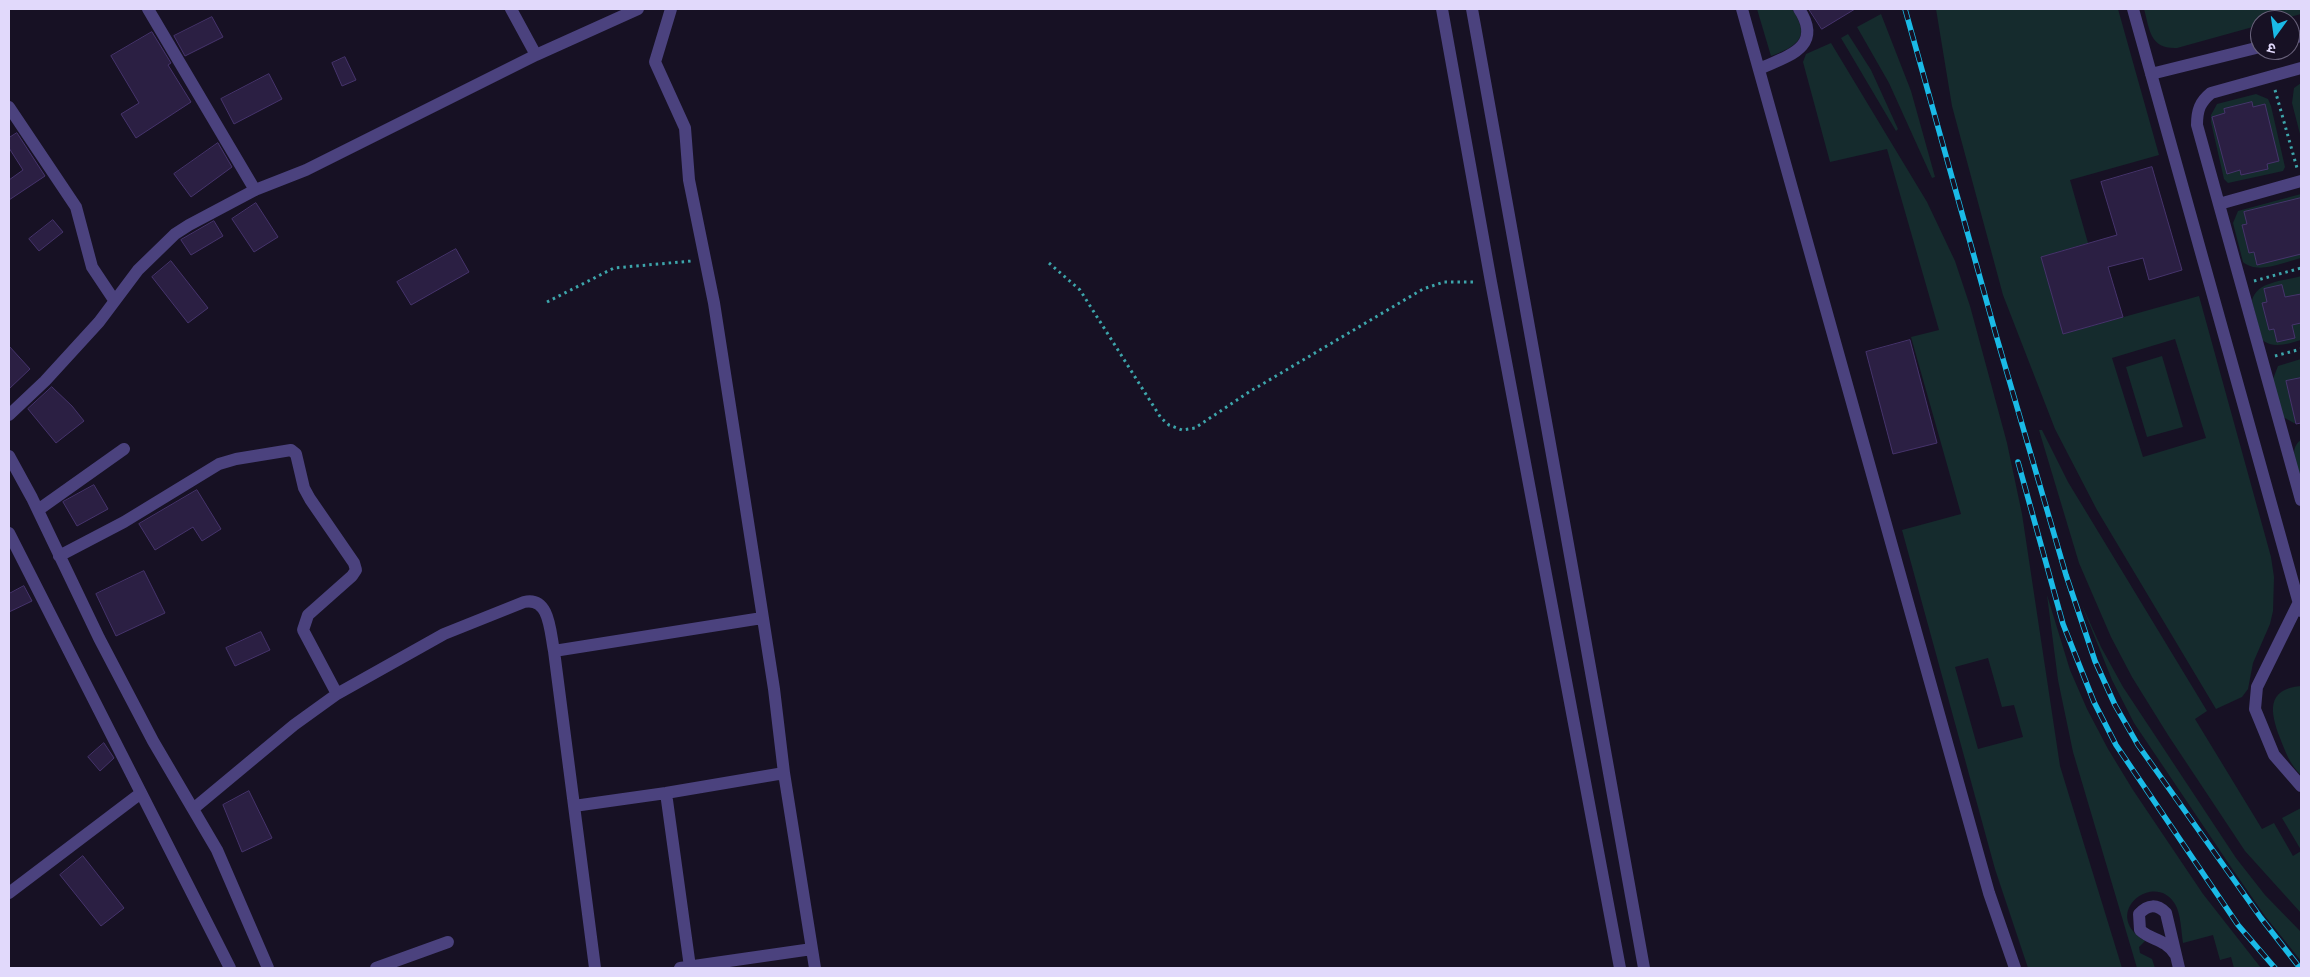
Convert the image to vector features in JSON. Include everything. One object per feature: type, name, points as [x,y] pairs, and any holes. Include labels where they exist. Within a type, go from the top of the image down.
[{"type":"street","points":[[148,9],[256,190]]},
{"type":"street","points":[[511,9],[536,55]]},
{"type":"street","points":[[9,415],[45,381],[93,329],[138,270],[175,234],[256,190],[306,170],[536,55],[638,9]]},
{"type":"street","points":[[671,9],[655,62],[685,128],[689,180],[705,260],[756,569],[784,773],[816,968]]},
{"type":"street","points":[[1442,9],[1490,282],[1620,968]]},
{"type":"street","points":[[1472,9],[1644,968]]},
{"type":"street","points":[[1742,9],[1986,883],[2015,968]]},
{"type":"street","points":[[1759,69],[1794,54],[1804,44],[1808,29],[1799,9]]},
{"type":"street","points":[[2133,9],[2300,606],[2257,687],[2255,709],[2274,755],[2301,786]]},
{"type":"street","points":[[2151,74],[2250,49]]},
{"type":"street","points":[[2301,68],[2211,93],[2202,101],[2197,112],[2197,125],[2301,500]]},
{"type":"street","points":[[9,107],[76,207],[92,267],[114,300]]},
{"type":"street","points":[[2219,204],[2301,181]]},
{"type":"street","points":[[38,510],[124,449]]},
{"type":"street","points":[[59,556],[124,522],[219,464],[236,459],[291,450],[296,454],[304,488],[354,563],[356,570],[352,576],[308,615],[303,630],[337,694]]},
{"type":"street","points":[[9,456],[38,510],[59,556],[152,741],[216,850],[268,968]]},
{"type":"street","points":[[9,533],[230,968]]},
{"type":"street","points":[[193,809],[294,724],[337,694],[444,634],[533,600],[539,602],[544,608],[554,651],[594,968]]},
{"type":"street","points":[[554,651],[762,618]]},
{"type":"street","points":[[574,806],[784,773]]},
{"type":"street","points":[[9,893],[141,793]]},
{"type":"street","points":[[666,793],[685,967],[812,949]]},
{"type":"street","points":[[376,968],[448,942]]},
{"type":"street","points":[[2175,954],[2179,968]]},
{"type":"path","points":[[2272,76],[2301,181]]},
{"type":"path","points":[[547,302],[614,268],[705,260]]},
{"type":"path","points":[[1050,263],[1080,290],[1161,418],[1169,425],[1182,430],[1195,428],[1249,392],[1423,289],[1444,282],[1490,282]]},
{"type":"path","points":[[2241,284],[2301,268]]},
{"type":"path","points":[[2262,359],[2301,349]]},
{"type":"green space","points":[[1757,9],[1792,9],[1801,27],[1801,34],[1795,44],[1771,56]]},
{"type":"green space","points":[[1936,9],[2118,9],[2159,155],[2070,180],[2088,243],[2041,257],[2063,334],[2199,296],[2271,557],[2274,577],[2273,611],[2270,624],[2253,663],[2248,689],[2242,697],[2216,709],[2097,510],[2055,429],[2003,295],[1952,106]],"holes":[[[2175,339],[2206,438],[2143,457],[2112,358]]]},
{"type":"green space","points":[[2144,9],[2301,9],[2300,14],[2300,10],[2250,10],[2250,28],[2177,48],[2168,48],[2156,42],[2150,31]]},
{"type":"green space","points":[[1881,14],[1911,91],[1935,177],[1932,178],[1889,83],[1857,27]]},
{"type":"green space","points":[[1848,34],[1871,70],[1898,129],[1896,131],[1841,38]]},
{"type":"green space","points":[[1831,43],[1927,202],[1955,261],[1970,306],[2007,443],[2022,514],[2060,766],[2122,968],[2028,968],[1995,869],[1902,530],[1961,514],[1911,337],[1939,330],[1887,149],[1830,162],[1803,62],[1806,54]],"holes":[[[1988,658],[2002,707],[2014,705],[2023,737],[1978,749],[1955,667]]]},
{"type":"green space","points":[[2301,83],[2301,138],[2292,103],[2294,88]]},
{"type":"green space","points":[[2256,94],[2268,99],[2271,106],[2285,167],[2283,171],[2228,183],[2224,179],[2211,115],[2217,104]]},
{"type":"green space","points":[[2301,194],[2301,258],[2263,268],[2249,266],[2243,262],[2233,223],[2238,211]]},
{"type":"green space","points":[[2301,276],[2301,340],[2281,345],[2267,343],[2262,340],[2252,301],[2255,294],[2259,289],[2272,283]]},
{"type":"green space","points":[[2162,356],[2183,427],[2147,437],[2126,367]]},
{"type":"green space","points":[[2301,359],[2301,423],[2294,423],[2283,417],[2273,379],[2278,366]]},
{"type":"green space","points":[[2039,430],[2042,430],[2068,482],[2207,711],[2195,719],[2262,829],[2274,823],[2293,856],[2301,851],[2301,913],[2245,851],[2132,677],[2111,637],[2079,563]]},
{"type":"green space","points":[[2301,440],[2301,484],[2294,454],[2297,444]]},
{"type":"green space","points":[[2047,595],[2070,670],[2087,709],[2108,749],[2133,790],[2203,894],[2261,968],[2234,968],[2231,957],[2220,960],[2213,935],[2183,943],[2180,918],[2175,904],[2166,895],[2155,892],[2145,893],[2135,899],[2129,908],[2127,919],[2132,930],[2145,941],[2139,947],[2140,953],[2152,959],[2155,968],[2137,968],[2073,752],[2058,680]]},
{"type":"green space","points":[[2081,603],[2101,647],[2123,687],[2236,858],[2265,895],[2301,932],[2301,961],[2265,916],[2134,723],[2112,680]]},
{"type":"green space","points":[[2301,686],[2301,775],[2286,753],[2273,711],[2276,697],[2290,688]]},
{"type":"green space","points":[[2301,808],[2301,850],[2282,818]]},
{"type":"building","points":[[1809,9],[1855,9],[1822,29]]},
{"type":"building","points":[[212,17],[223,37],[185,56],[174,36]]},
{"type":"building","points":[[152,32],[171,63],[168,65],[191,102],[136,138],[121,114],[139,103],[111,56]]},
{"type":"building","points":[[345,57],[356,80],[342,86],[332,63]]},
{"type":"building","points":[[269,74],[282,99],[234,124],[221,99]]},
{"type":"building","points":[[2252,102],[2253,107],[2265,104],[2279,161],[2267,164],[2268,169],[2241,175],[2240,170],[2227,174],[2212,117],[2225,113],[2224,109]]},
{"type":"building","points":[[17,133],[45,176],[9,200],[9,180],[23,170],[9,148],[9,138]]},
{"type":"building","points":[[218,143],[232,167],[191,197],[174,174]]},
{"type":"building","points":[[2152,167],[2182,270],[2149,280],[2143,258],[2108,267],[2123,317],[2063,334],[2041,257],[2117,235],[2101,182]]},
{"type":"building","points":[[2301,198],[2301,254],[2257,265],[2254,252],[2249,253],[2242,225],[2247,224],[2244,212]]},
{"type":"building","points":[[256,203],[278,237],[254,252],[232,219]]},
{"type":"building","points":[[53,220],[63,232],[39,251],[29,239]]},
{"type":"building","points":[[214,221],[223,236],[191,255],[181,240]]},
{"type":"building","points":[[456,249],[469,272],[411,305],[397,282]]},
{"type":"building","points":[[171,261],[208,308],[188,323],[152,277]]},
{"type":"building","points":[[2282,285],[2285,297],[2301,294],[2301,323],[2292,325],[2295,338],[2277,342],[2274,329],[2269,330],[2262,303],[2267,302],[2264,289]]},
{"type":"building","points":[[1910,340],[1937,443],[1893,454],[1866,352]]},
{"type":"building","points":[[9,346],[30,369],[9,389]]},
{"type":"building","points":[[2301,378],[2301,423],[2296,424],[2286,381]]},
{"type":"building","points":[[52,387],[72,406],[84,421],[56,443],[28,409]]},
{"type":"building","points":[[94,485],[108,509],[77,526],[63,502]]},
{"type":"building","points":[[197,490],[221,529],[202,541],[193,527],[155,550],[139,524]]},
{"type":"building","points":[[144,571],[165,613],[116,636],[96,594]]},
{"type":"building","points":[[24,586],[32,601],[9,612],[9,594]]},
{"type":"building","points":[[261,632],[270,650],[235,666],[226,648]]},
{"type":"building","points":[[104,743],[114,758],[100,771],[88,757]]},
{"type":"building","points":[[249,791],[272,838],[242,852],[223,805]]},
{"type":"building","points":[[83,856],[124,908],[101,926],[60,875]]},
{"type":"railway","points":[[1905,9],[1996,335],[2066,575],[2095,661],[2115,705],[2138,745],[2261,918],[2300,968]]},
{"type":"railway","points":[[2018,462],[2063,624],[2094,702],[2116,745],[2238,925],[2275,968]]}]
